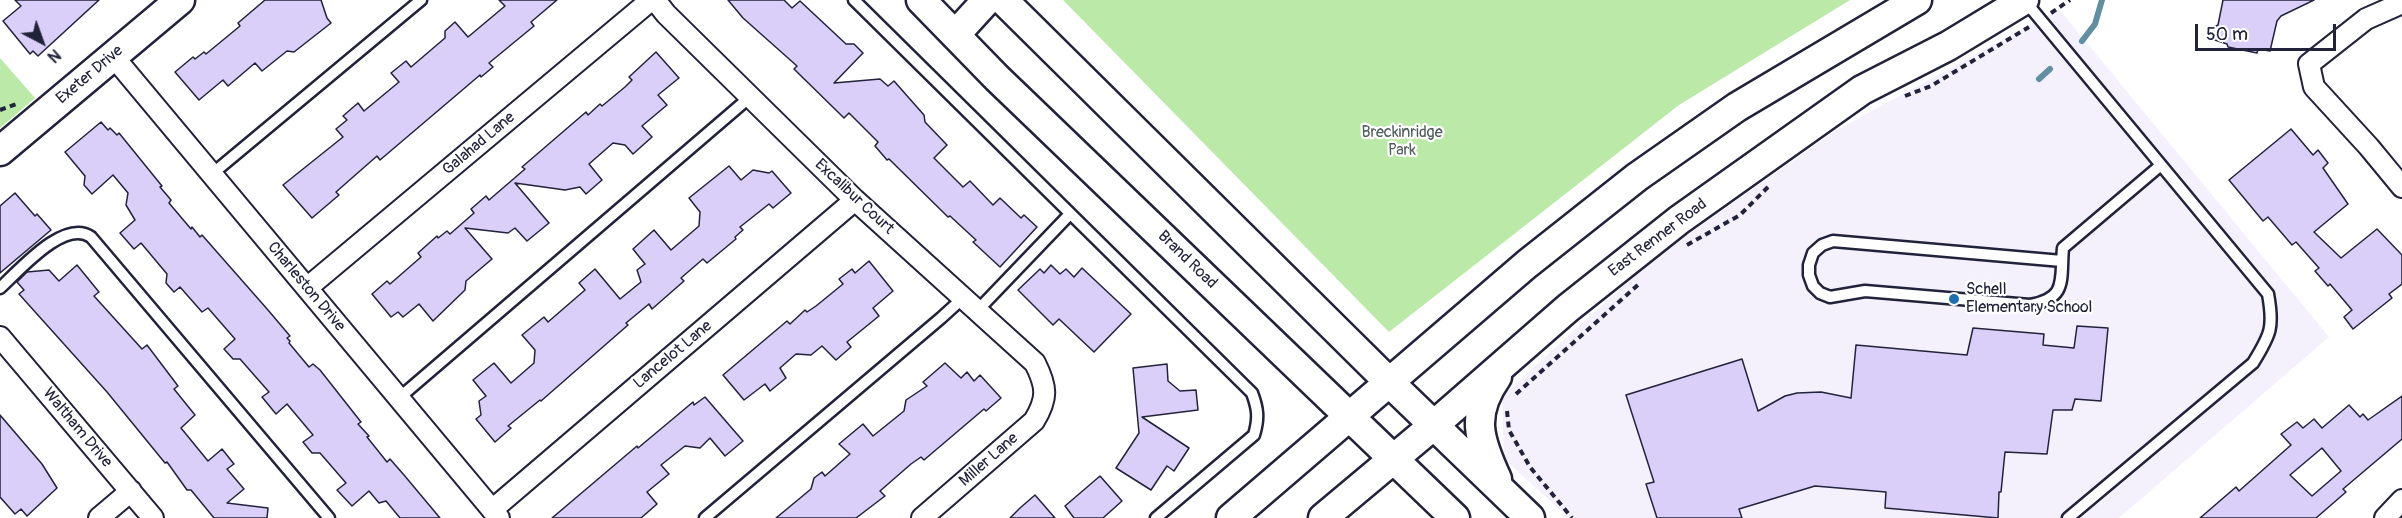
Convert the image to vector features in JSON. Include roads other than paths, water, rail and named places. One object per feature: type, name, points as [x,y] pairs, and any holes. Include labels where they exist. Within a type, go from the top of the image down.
[{"type":"main road","name":"Exeter Drive","points":[[0,151],[180,0]]},
{"type":"main road","name":"Brand Road","points":[[921,0],[1455,518]]},
{"type":"main road","points":[[955,35],[987,0]]},
{"type":"main road","points":[[1003,0],[1389,382],[1530,518]]},
{"type":"main road","points":[[1231,518],[1527,264],[1637,177],[1737,107],[1917,0]]},
{"type":"main road","name":"East Renner Road","points":[[1323,518],[1568,308],[1678,220],[1862,90],[2030,7]]},
{"type":"main road","points":[[1503,492],[1482,447],[1478,425],[1488,390],[1510,359]]},
{"type":"street","name":"Excalibur Court","points":[[653,0],[855,200],[1035,363],[1044,380],[1046,395]]},
{"type":"street","name":"Galahad Lane","points":[[307,288],[653,0]]},
{"type":"street","points":[[2402,3],[2366,19],[2309,64],[2314,87],[2402,187]]},
{"type":"street","name":"Charleston Drive","points":[[113,56],[495,514]]},
{"type":"street","name":"Lancelot Lane","points":[[495,514],[855,200]]},
{"type":"street","name":"Waltham Drive","points":[[0,337],[153,518]]},
{"type":"street","name":"Miller Lane","points":[[922,518],[1034,421],[1046,395]]},
{"type":"street","points":[[99,518],[130,491]]},
{"type":"street","points":[[2385,518],[2402,500]]},
{"type":"lane","points":[[212,174],[421,0]]},
{"type":"lane","points":[[854,0],[1252,393],[1259,420],[1254,435],[1156,518]]},
{"type":"lane","points":[[2030,7],[2268,294],[2272,319],[2266,342],[2253,363],[2068,518]]},
{"type":"lane","points":[[399,398],[750,97]]},
{"type":"lane","points":[[2062,261],[1833,241],[1822,245],[1813,253],[1809,275],[1813,286],[1820,293],[1830,297],[1865,291],[2030,305],[2045,303],[2056,296],[2061,282],[2063,248],[2161,165]]},
{"type":"lane","points":[[705,518],[941,318],[970,304],[1070,214]]},
{"type":"lane","points":[[0,288],[58,238],[75,232],[85,233],[91,237],[329,518]]},
{"type":"waterway","points":[[2082,41],[2095,24],[2102,0]]},
{"type":"waterway","points":[[2039,79],[2050,69]]},
{"type":"place","name":"Schell Elementary School","points":[[1954,299]]},
{"type":"park label","name":"Breckinridge Park","points":[[1402,142]]}]
